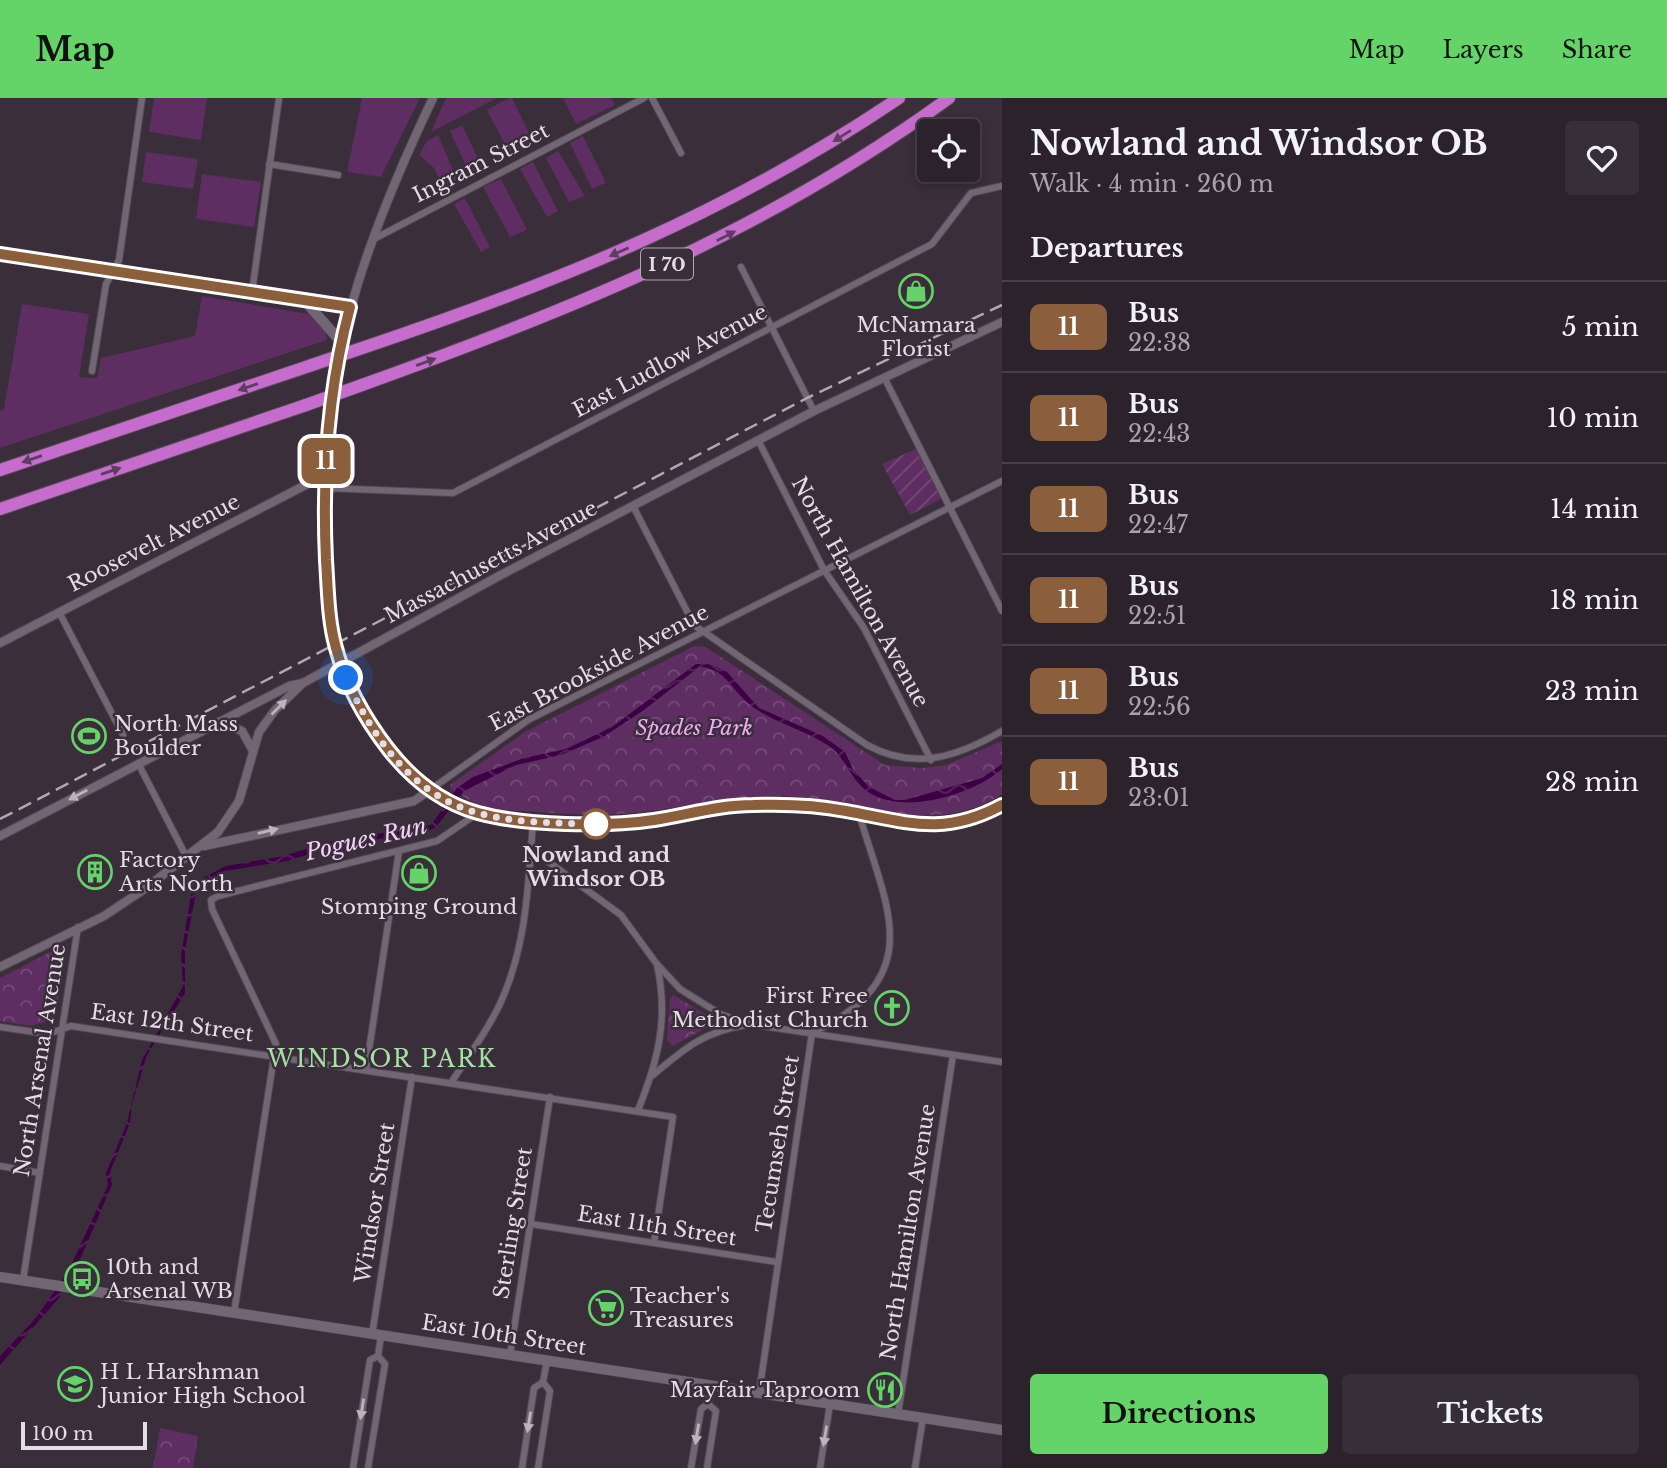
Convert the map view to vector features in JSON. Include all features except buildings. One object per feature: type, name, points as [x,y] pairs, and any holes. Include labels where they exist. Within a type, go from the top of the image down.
[{"type":"highway","name":"I 70","points":[[0,470],[556,280],[701,215],[785,171],[899,98]]},
{"type":"highway","name":"I 70","points":[[0,509],[306,405],[554,315],[698,249],[834,175],[949,98]]},
{"type":"main road","points":[[0,254],[350,307]]},
{"type":"main road","points":[[304,301],[341,342]]},
{"type":"main road","points":[[325,488],[330,613],[341,663],[357,702],[378,737],[411,776],[445,798],[473,811],[533,820],[631,823],[749,805],[823,807],[902,824],[924,825],[963,821],[1002,805]]},
{"type":"main road","name":"East 10th Street","points":[[0,1277],[1002,1430]]},
{"type":"street","points":[[92,371],[106,284],[119,260],[142,98]]},
{"type":"street","points":[[252,292],[279,98]]},
{"type":"street","points":[[325,488],[330,408],[350,307],[370,240],[433,98]]},
{"type":"street","name":"Ingram Street","points":[[370,240],[644,98]]},
{"type":"street","points":[[652,98],[681,153]]},
{"type":"street","points":[[270,164],[338,174]]},
{"type":"street","name":"East Ludlow Avenue","points":[[325,488],[453,493],[932,244],[971,193],[1002,186]]},
{"type":"street","points":[[741,267],[814,411]]},
{"type":"street","name":"Massachusetts Avenue","points":[[0,835],[289,686],[303,683],[814,411],[1002,322]]},
{"type":"street","points":[[884,377],[1002,611]]},
{"type":"street","name":"North Hamilton Avenue","points":[[758,440],[824,570],[864,628],[931,760]]},
{"type":"street","name":"Roosevelt Avenue","points":[[0,643],[325,475]]},
{"type":"street","name":"East Brookside Avenue","points":[[201,847],[414,800],[528,720],[1002,481]]},
{"type":"street","points":[[633,506],[694,625],[867,745],[892,756],[931,760],[962,752],[1002,732]]},
{"type":"street","points":[[59,612],[123,735]]},
{"type":"street","name":"East Brookside Avenue","points":[[0,967],[111,911],[187,858],[218,832],[235,810],[252,749],[267,720],[303,683]]},
{"type":"street","points":[[219,722],[242,731],[252,749]]},
{"type":"street","points":[[138,763],[187,858]]},
{"type":"street","points":[[234,1313],[276,1044],[211,907],[211,900],[440,839],[473,811]]},
{"type":"street","name":"Tecumseh Street","points":[[759,1393],[812,1033],[840,1020],[863,1000],[878,982],[888,958],[891,919],[859,814]]},
{"type":"street","points":[[451,1083],[496,1012],[510,980],[523,931],[533,820]]},
{"type":"street","points":[[531,849],[621,915],[674,984],[696,1001],[723,1015],[749,1024],[1002,1062]]},
{"type":"street","points":[[366,1070],[399,851]]},
{"type":"street","name":"North Arsenal Avenue","points":[[23,1280],[78,927]]},
{"type":"street","points":[[638,1110],[652,1076],[661,1040],[663,1015],[656,963]]},
{"type":"street","points":[[652,1076],[677,1052],[701,1037],[749,1024]]},
{"type":"street","name":"East 12th Street","points":[[0,1027],[48,1034],[68,1025],[673,1117],[654,1243]]},
{"type":"street","name":"North Hamilton Avenue","points":[[898,1414],[953,1055]]},
{"type":"street","name":"Windsor Street","points":[[378,1356],[377,1335],[412,1077]]},
{"type":"street","name":"Sterling Street","points":[[510,1355],[550,1097]]},
{"type":"street","points":[[0,1166],[40,1172]]},
{"type":"street","name":"East 11th Street","points":[[531,1224],[778,1262]]},
{"type":"street","points":[[353,1468],[370,1360],[378,1356],[385,1364],[368,1468]]},
{"type":"street","points":[[522,1468],[534,1388],[543,1382],[547,1360]]},
{"type":"street","points":[[538,1468],[550,1391],[543,1382]]},
{"type":"street","points":[[691,1468],[701,1409],[708,1404],[711,1386]]},
{"type":"street","points":[[707,1468],[716,1411],[708,1404]]},
{"type":"street","points":[[820,1468],[830,1404]]},
{"type":"street","points":[[915,1468],[923,1418]]},
{"type":"green space","points":[[154,98],[207,98],[201,140],[149,132]]},
{"type":"green space","points":[[362,98],[420,98],[381,177],[347,172]]},
{"type":"green space","points":[[446,98],[497,98],[431,132]]},
{"type":"green space","points":[[512,98],[534,144],[511,156],[487,110]]},
{"type":"green space","points":[[563,98],[611,98],[615,105],[576,124]]},
{"type":"green space","points":[[462,125],[484,171],[471,177],[450,131]]},
{"type":"green space","points":[[438,135],[459,184],[444,191],[434,168],[419,155],[427,141]]},
{"type":"green space","points":[[583,136],[606,183],[592,189],[570,143]]},
{"type":"green space","points":[[558,151],[585,196],[569,202],[546,158]]},
{"type":"green space","points":[[146,152],[198,159],[193,189],[142,182]]},
{"type":"green space","points":[[533,162],[558,211],[547,217],[520,169]]},
{"type":"green space","points":[[202,174],[261,182],[254,227],[196,219]]},
{"type":"green space","points":[[501,179],[527,230],[510,237],[483,187]]},
{"type":"green space","points":[[465,198],[490,247],[481,252],[454,204]]},
{"type":"green space","points":[[202,296],[309,314],[324,326],[327,340],[0,448],[0,411],[4,409],[22,304],[89,314],[79,377],[97,378],[101,358],[195,336]]},
{"type":"green space","points":[[916,449],[941,499],[910,515],[882,464]]},
{"type":"green space","name":"Spades Park","points":[[694,646],[706,647],[885,765],[922,768],[946,765],[1002,741],[1002,794],[975,808],[948,814],[891,813],[804,798],[758,796],[629,814],[599,815],[492,809],[476,804],[450,789],[451,784],[525,732]]},
{"type":"green space","points":[[60,947],[66,955],[55,1019],[31,1026],[0,1021],[0,978]]},
{"type":"green space","points":[[673,995],[711,1017],[713,1024],[673,1046],[667,1040],[670,999]]},
{"type":"green space","points":[[160,1428],[198,1436],[193,1468],[153,1468]]},
{"type":"water","name":"Pogues Run","points":[[696,664],[710,664],[727,672],[759,708],[823,736],[845,752],[853,769],[869,787],[895,800],[905,800],[982,778],[1002,764],[1002,769],[972,788],[933,800],[894,801],[877,797],[858,783],[839,755],[829,746],[758,711],[721,675],[708,668],[699,667],[644,710],[603,737],[561,755],[516,765],[464,791],[436,827],[430,830],[329,848],[287,861],[224,871],[196,892],[185,950],[185,993],[147,1055],[132,1104],[130,1123],[110,1172],[112,1185],[82,1255],[59,1298],[0,1365],[0,1356],[34,1320],[67,1274],[108,1185],[106,1173],[127,1123],[142,1060],[183,986],[181,955],[192,889],[203,878],[226,866],[284,856],[328,842],[431,825],[457,788],[473,777],[524,758],[566,749],[612,727]]},
{"type":"railway","points":[[0,819],[807,398],[1002,305]]},
{"type":"bus line","name":"11","points":[[0,254],[350,307],[334,376],[327,436],[324,498],[332,629],[346,678],[378,737],[407,772],[437,794],[467,810],[487,815],[602,824],[642,822],[704,810],[765,804],[828,808],[902,824],[935,825],[970,819],[1002,805]]},
{"type":"place","name":"McNamara Florist","points":[[916,291]]},
{"type":"place","name":"North Mass Boulder","points":[[89,736]]},
{"type":"place","name":"Nowland and Windsor OB","points":[[596,824]]},
{"type":"place","name":"Factory Arts North","points":[[95,872]]},
{"type":"place","name":"Stomping Ground","points":[[419,873]]},
{"type":"place","name":"First Free Methodist Church","points":[[892,1008]]},
{"type":"place","name":"10th and Arsenal WB","points":[[82,1279]]},
{"type":"place","name":"Teacher's Treasures","points":[[606,1308]]},
{"type":"place","name":"H L Harshman Junior High School","points":[[75,1384]]},
{"type":"place","name":"Mayfair Taproom","points":[[885,1390]]},
{"type":"district","name":"WINDSOR PARK","points":[[382,1059]]},
{"type":"route","points":[[346,678],[378,737],[407,772],[425,787],[467,810],[487,815],[602,824],[596,824]]}]
